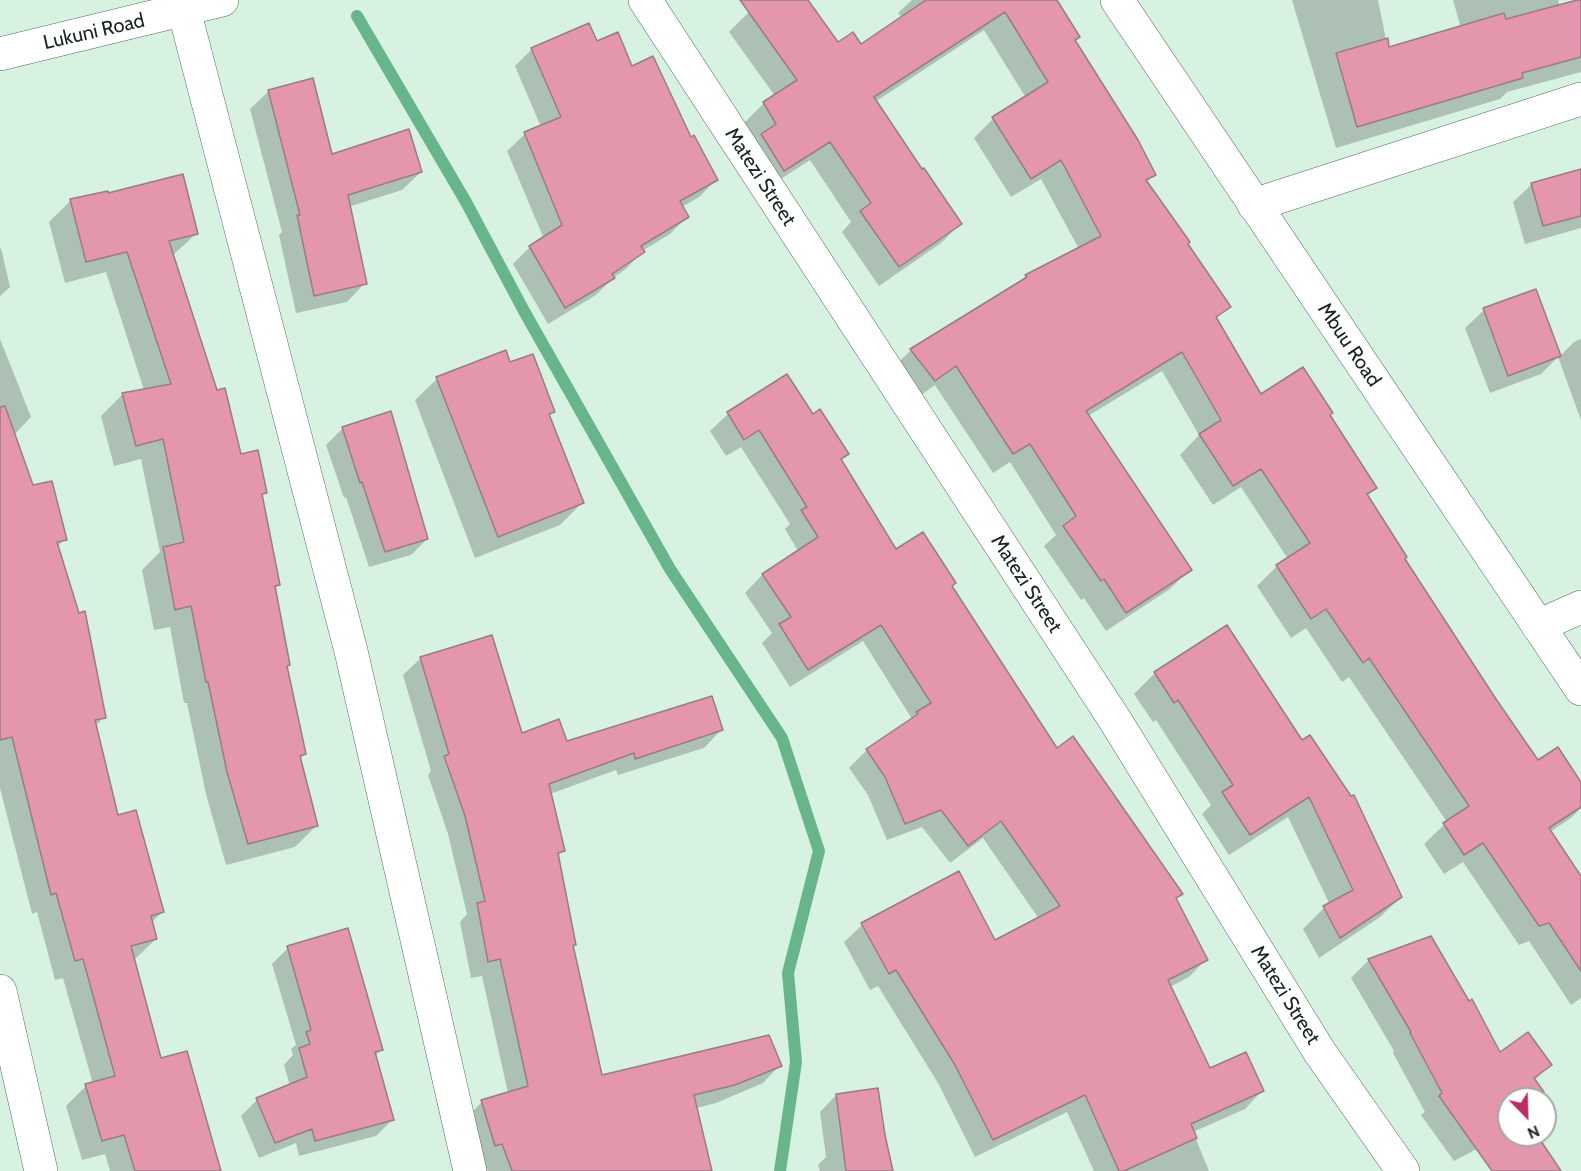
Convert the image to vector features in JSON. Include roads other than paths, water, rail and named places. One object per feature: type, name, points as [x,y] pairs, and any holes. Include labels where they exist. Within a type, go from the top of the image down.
[{"type":"street","name":"Lukuni Road","points":[[0,54],[222,0]]},
{"type":"street","name":"Matezi Street","points":[[645,0],[1115,720],[1319,1050],[1403,1171]]},
{"type":"street","name":"Mbuu Road","points":[[1117,0],[1581,689]]},
{"type":"street","points":[[184,10],[351,651],[470,1171]]},
{"type":"street","points":[[1254,205],[1581,99]]},
{"type":"street","points":[[1538,626],[1581,607]]},
{"type":"street","points":[[0,991],[41,1171]]},
{"type":"waterway","points":[[357,16],[466,202],[524,311],[670,569],[782,738],[819,851],[788,973],[796,1062],[780,1171]]}]
